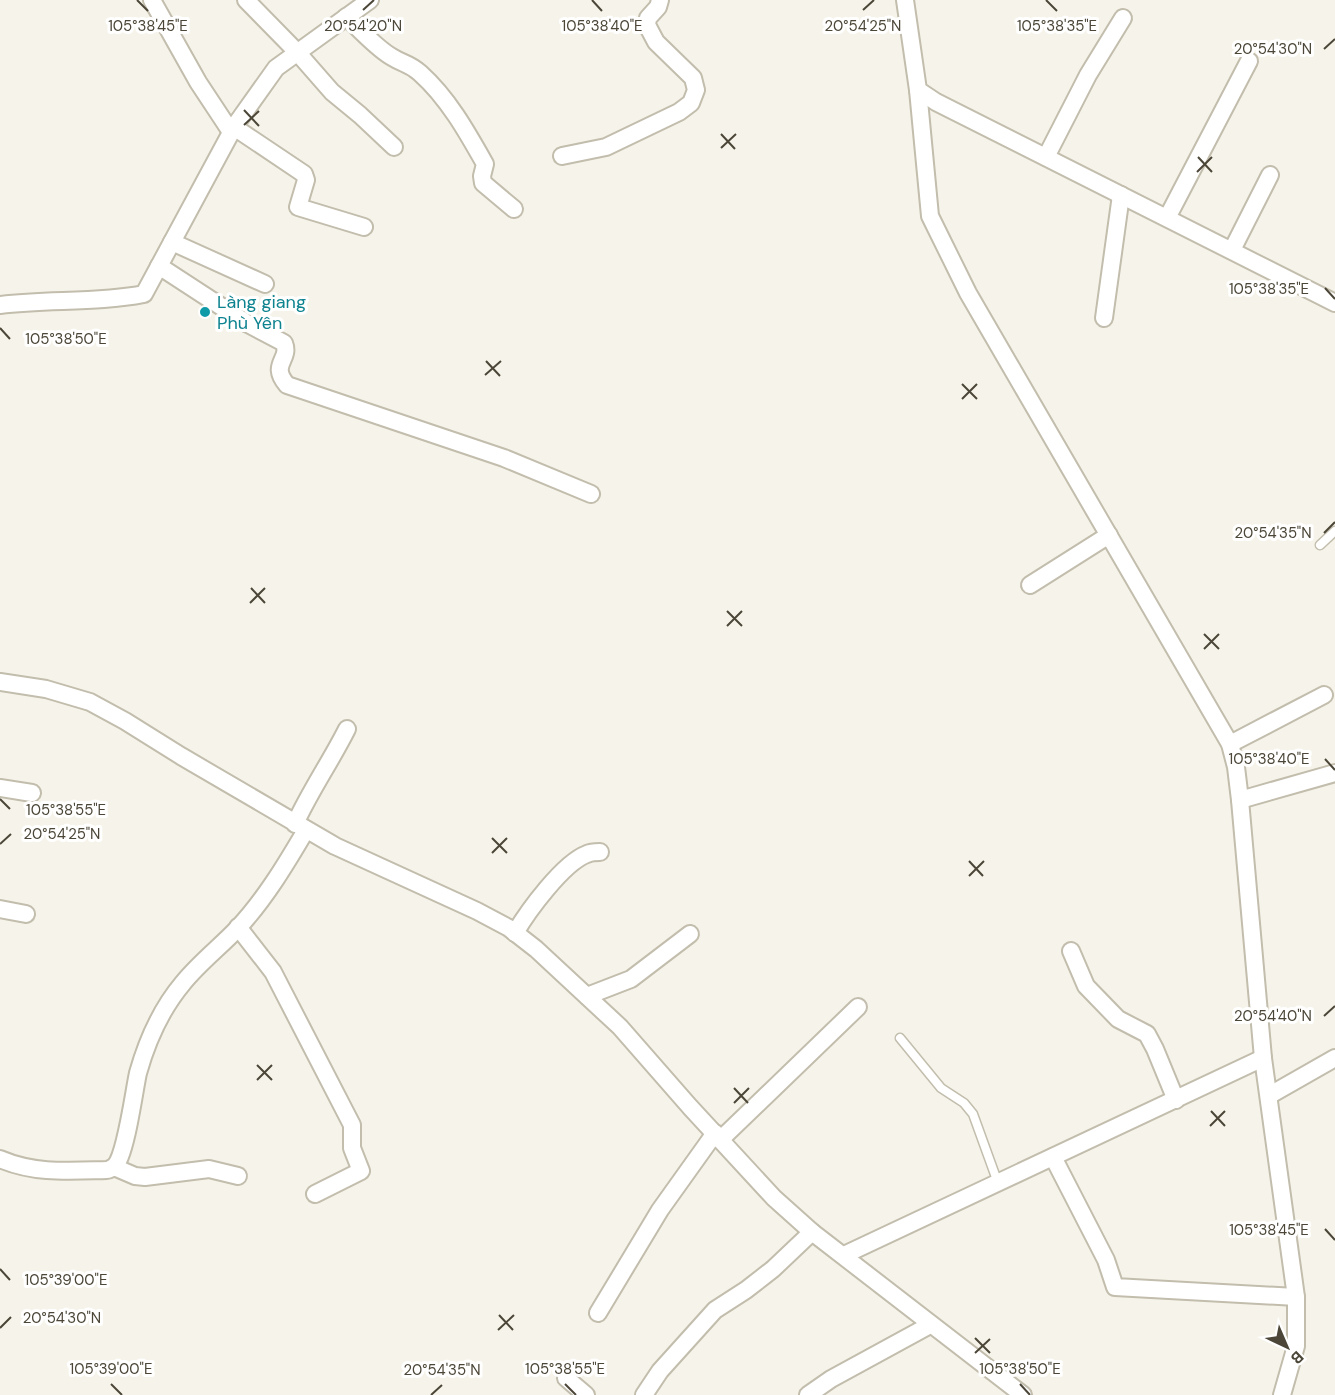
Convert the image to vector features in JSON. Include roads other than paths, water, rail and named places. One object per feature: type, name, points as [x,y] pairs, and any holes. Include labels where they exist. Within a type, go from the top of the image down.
[{"type":"street","points":[[152,0],[198,82],[233,130],[304,174],[306,180],[298,207],[364,227]]},
{"type":"street","points":[[246,0],[332,92],[394,147]]},
{"type":"street","points":[[0,305],[126,298],[144,294],[233,130],[276,68],[370,0]]},
{"type":"street","points":[[562,156],[606,147],[679,112],[691,103],[696,90],[693,78],[656,42],[647,25],[648,18],[658,7],[660,0]]},
{"type":"street","points":[[905,0],[918,90],[930,216],[968,293],[1230,744],[1236,767],[1240,800],[1263,1058],[1270,1095],[1296,1297],[1296,1346],[1282,1395]]},
{"type":"street","points":[[346,17],[392,58],[415,68],[440,94],[463,125],[485,164],[483,183],[514,208]]},
{"type":"street","points":[[1046,158],[1088,75],[1123,18]]},
{"type":"street","points":[[1167,218],[1249,61]]},
{"type":"street","points":[[918,90],[936,102],[1335,303]]},
{"type":"street","points":[[1232,250],[1270,175]]},
{"type":"street","points":[[1104,318],[1121,195]]},
{"type":"street","points":[[172,242],[266,284]]},
{"type":"street","points":[[159,266],[248,324],[284,343],[286,349],[279,371],[287,385],[504,458],[591,494]]},
{"type":"street","points":[[1030,585],[1108,535]]},
{"type":"street","points":[[0,682],[46,689],[90,702],[335,846],[477,911],[514,933],[536,949],[620,1027],[774,1198],[812,1232],[1023,1395]]},
{"type":"street","points":[[1230,744],[1324,695]]},
{"type":"street","points":[[0,1159],[38,1171],[107,1170],[114,1167],[119,1159],[132,1112],[138,1073],[154,1030],[169,1001],[183,982],[238,927],[286,865],[301,827],[308,796],[347,729]]},
{"type":"street","points":[[1240,800],[1335,773]]},
{"type":"street","points":[[0,788],[32,793]]},
{"type":"street","points":[[514,933],[554,882],[576,860],[587,853],[600,852]]},
{"type":"street","points":[[0,909],[26,914]]},
{"type":"street","points":[[238,927],[273,972],[352,1125],[352,1148],[361,1171],[315,1194]]},
{"type":"street","points":[[587,996],[632,979],[690,934]]},
{"type":"street","points":[[1071,951],[1086,986],[1118,1019],[1147,1034],[1176,1100]]},
{"type":"street","points":[[598,1313],[660,1210],[718,1137],[858,1007]]},
{"type":"street","points":[[844,1255],[1263,1058]]},
{"type":"street","points":[[1270,1095],[1335,1058]]},
{"type":"street","points":[[1053,1157],[1106,1260],[1115,1287],[1296,1297]]},
{"type":"street","points":[[114,1167],[135,1176],[145,1177],[209,1169],[238,1176]]},
{"type":"street","points":[[644,1395],[660,1371],[715,1310],[774,1269],[812,1232]]},
{"type":"street","points":[[808,1395],[831,1379],[930,1325]]},
{"type":"street","points":[[566,1378],[586,1395]]},
{"type":"lane","points":[[1320,545],[1335,531]]},
{"type":"lane","points":[[900,1038],[941,1088],[964,1103],[973,1114],[998,1183]]},
{"type":"place","name":"Làng giang Phù Yên","points":[[205,312]]}]
